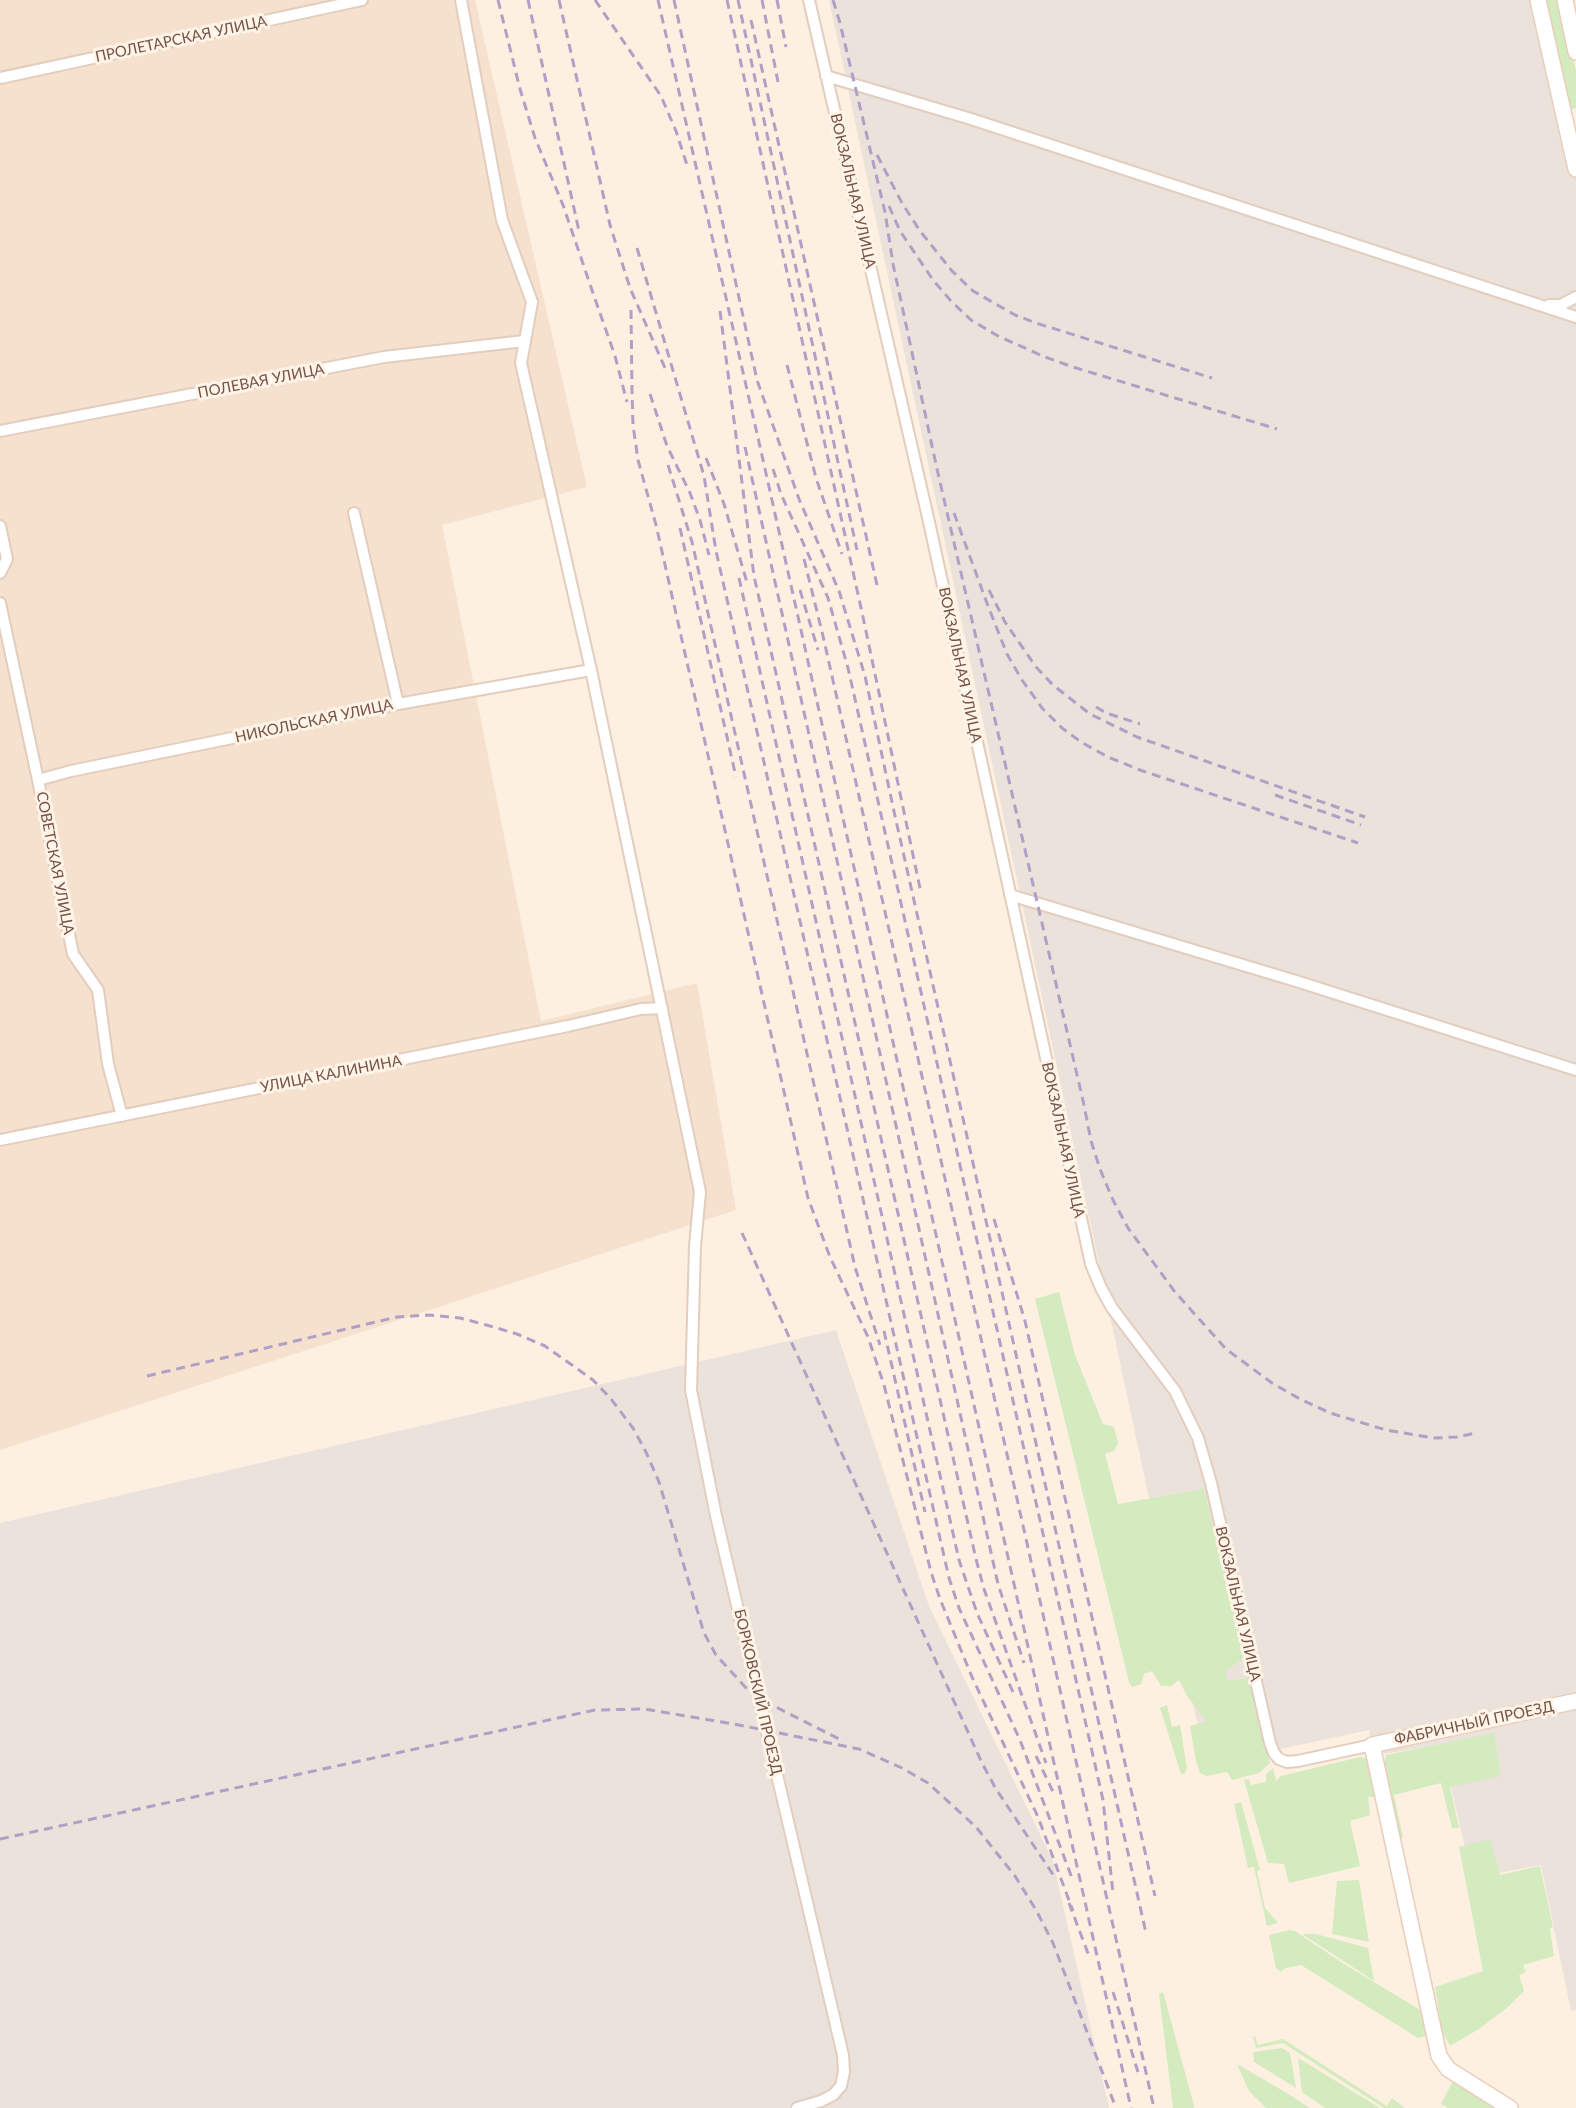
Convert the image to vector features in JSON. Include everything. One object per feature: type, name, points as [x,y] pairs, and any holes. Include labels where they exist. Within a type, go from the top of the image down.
[{"type":"street","name":"ПРОЛЕТАРСКАЯ УЛИЦА","points":[[0,78],[362,0]]},
{"type":"street","points":[[453,0],[461,0],[502,220],[532,302],[521,363],[591,670],[662,1008]]},
{"type":"street","name":"ВОКЗАЛЬНАЯ УЛИЦА","points":[[809,0],[926,510],[1091,1264],[1112,1308],[1176,1391],[1198,1438],[1269,1743],[1274,1753],[1279,1759],[1287,1762],[1372,1745]]},
{"type":"street","points":[[1538,0],[1573,141],[1576,164]]},
{"type":"street","points":[[1565,0],[1576,52]]},
{"type":"street","points":[[826,76],[971,119],[1576,316]]},
{"type":"street","points":[[1540,304],[1561,305],[1576,297]]},
{"type":"street","name":"ПОЛЕВАЯ УЛИЦА","points":[[0,431],[384,357],[462,346],[524,341]]},
{"type":"street","points":[[354,513],[398,704]]},
{"type":"street","points":[[0,526],[7,559],[0,573]]},
{"type":"street","name":"СОВЕТСКАЯ УЛИЦА","points":[[0,603],[39,780],[73,954],[98,990],[108,1064],[122,1116]]},
{"type":"street","name":"НИКОЛЬСКАЯ УЛИЦА","points":[[39,780],[71,771],[398,704],[591,670]]},
{"type":"street","points":[[1010,895],[1296,981],[1576,1070]]},
{"type":"street","name":"УЛИЦА КАЛИНИНА","points":[[0,1140],[568,1026],[641,1009],[662,1008]]},
{"type":"street","name":"БОРКОВСКИЙ ПРОЕЗД","points":[[662,1008],[700,1192],[694,1246],[691,1390],[716,1516],[843,2055],[844,2072],[841,2086],[833,2095],[821,2102],[797,2108]]},
{"type":"street","name":"ФАБРИЧНЫЙ ПРОЕЗД","points":[[1372,1745],[1576,1701]]},
{"type":"street","points":[[1372,1745],[1439,2055],[1449,2069],[1510,2108]]},
{"type":"shaded area","points":[[0,0],[475,0],[587,487],[442,525],[541,1021],[697,983],[736,1210],[0,1450]]},
{"type":"shaded area","points":[[829,0],[1537,0],[1576,175],[1576,2010],[1571,2011],[1541,1865],[1472,1878],[1441,1744],[1385,1754],[1372,1745],[1369,1730],[1206,1765]]},
{"type":"shaded area","points":[[836,1330],[929,1606],[1053,1861],[1109,2108],[0,2108],[0,1523]]},
{"type":"green space","points":[[1543,0],[1560,0],[1576,71],[1576,108],[1568,110]]},
{"type":"green space","points":[[1059,1292],[1075,1355],[1103,1424],[1114,1427],[1118,1443],[1115,1450],[1105,1454],[1118,1504],[1204,1489],[1244,1658],[1225,1671],[1228,1681],[1249,1678],[1270,1763],[1259,1773],[1232,1780],[1227,1772],[1207,1776],[1200,1773],[1190,1726],[1207,1721],[1187,1696],[1179,1680],[1171,1686],[1161,1686],[1152,1671],[1144,1674],[1141,1684],[1132,1687],[1129,1682],[1035,1299]]},
{"type":"green space","points":[[1167,1705],[1172,1727],[1180,1725],[1187,1768],[1185,1773],[1181,1774],[1160,1708]]},
{"type":"green space","points":[[1494,1733],[1501,1776],[1450,1787],[1459,1828],[1452,1828],[1441,1783],[1394,1795],[1403,1837],[1399,1838],[1383,1767],[1386,1755]]},
{"type":"green space","points":[[1360,1757],[1370,1759],[1378,1797],[1368,1797],[1370,1815],[1350,1821],[1360,1866],[1289,1883],[1284,1864],[1268,1863],[1244,1780],[1249,1779],[1251,1785],[1266,1782],[1266,1774],[1273,1768],[1276,1781],[1281,1776]]},
{"type":"green space","points":[[1241,1802],[1260,1870],[1257,1871],[1265,1908],[1278,1923],[1267,1926],[1254,1867],[1248,1868],[1234,1804]]},
{"type":"green space","points":[[1490,1839],[1500,1875],[1540,1866],[1553,1927],[1550,1929],[1554,1956],[1523,1965],[1526,1972],[1519,1975],[1524,1991],[1508,2007],[1479,2029],[1450,2046],[1442,2031],[1435,1987],[1483,1971],[1459,1847]]},
{"type":"green space","points":[[1359,1880],[1369,1942],[1332,1934],[1337,1881]]},
{"type":"green space","points":[[1290,1930],[1417,2008],[1425,2016],[1429,2030],[1426,2036],[1418,2038],[1301,1965],[1285,1968],[1281,1972],[1276,1968],[1269,1935]]},
{"type":"green space","points":[[1302,1934],[1316,1934],[1368,1948],[1374,1981]]},
{"type":"green space","points":[[1163,1992],[1194,2108],[1173,2108],[1159,1994]]},
{"type":"green space","points":[[1255,2036],[1258,2045],[1283,2039],[1387,2106],[1392,2098],[1405,2108],[1384,2108],[1283,2043],[1256,2048],[1253,2037]]},
{"type":"green space","points":[[1282,2048],[1290,2053],[1296,2088],[1254,2062],[1253,2052]]},
{"type":"green space","points":[[1298,2058],[1380,2108],[1325,2108],[1302,2092]]},
{"type":"green space","points":[[1237,2064],[1310,2108],[1266,2108],[1249,2091]]},
{"type":"green space","points":[[1454,2079],[1498,2108],[1448,2108],[1441,2104]]},
{"type":"railway","points":[[498,0],[535,138],[563,205],[615,356],[627,402]]},
{"type":"railway","points":[[528,0],[579,231]]},
{"type":"railway","points":[[559,0],[610,225],[630,288],[665,368]]},
{"type":"railway","points":[[595,0],[661,96],[687,165]]},
{"type":"railway","points":[[658,0],[1131,2108]]},
{"type":"railway","points":[[674,0],[757,380],[799,499],[839,591],[865,676],[1146,1933]]},
{"type":"railway","points":[[727,0],[863,617],[921,893]]},
{"type":"railway","points":[[738,0],[857,550]]},
{"type":"railway","points":[[762,0],[778,82]]},
{"type":"railway","points":[[777,0],[786,47]]},
{"type":"railway","points":[[833,0],[885,212],[893,264],[937,469],[1091,1141],[1113,1200],[1128,1228],[1175,1292],[1226,1349],[1272,1383],[1330,1413],[1386,1430],[1434,1438],[1476,1433]]},
{"type":"railway","points":[[751,20],[877,585]]},
{"type":"railway","points":[[877,155],[902,203],[920,231],[952,271],[973,291],[1015,315],[1036,323],[1212,378]]},
{"type":"railway","points":[[889,206],[900,231],[933,280],[971,320],[998,336],[1073,367],[1277,429]]},
{"type":"railway","points":[[637,248],[704,476],[716,551],[949,1578],[959,1608],[1020,1740],[1072,1878]]},
{"type":"railway","points":[[631,310],[633,425],[638,460],[656,525],[808,1198],[830,1257],[868,1337],[884,1385],[931,1572],[940,1599],[972,1677],[1038,1817],[1073,1911]]},
{"type":"railway","points":[[720,311],[754,576],[976,1559],[984,1589],[1046,1763]]},
{"type":"railway","points":[[787,365],[816,478],[842,554]]},
{"type":"railway","points":[[650,394],[667,446],[690,493],[700,520],[709,555]]},
{"type":"railway","points":[[745,447],[998,1584],[1024,1663]]},
{"type":"railway","points":[[706,458],[724,504],[748,586]]},
{"type":"railway","points":[[668,465],[692,542],[855,1267],[880,1345]]},
{"type":"railway","points":[[773,469],[781,494],[828,598],[848,668],[1103,1800],[1113,1893]]},
{"type":"railway","points":[[954,513],[1007,654],[1042,708],[1062,728],[1108,757],[1140,770],[1358,843]]},
{"type":"railway","points":[[680,528],[736,777]]},
{"type":"railway","points":[[804,559],[1154,2108]]},
{"type":"railway","points":[[739,578],[959,1560],[977,1613],[1013,1692]]},
{"type":"railway","points":[[800,590],[818,650]]},
{"type":"railway","points":[[989,590],[1005,622],[1036,667],[1053,685],[1090,714],[1137,737],[1365,817]]},
{"type":"railway","points":[[1096,707],[1106,713],[1140,724]]},
{"type":"railway","points":[[1275,795],[1361,825]]},
{"type":"railway","points":[[994,1219],[1025,1321],[1155,1896]]},
{"type":"railway","points":[[742,1233],[982,1763],[996,1789],[1056,1879]]},
{"type":"railway","points":[[147,1376],[397,1317],[429,1315],[460,1318],[517,1334],[545,1346],[593,1380],[633,1428],[659,1482],[704,1633],[716,1655],[747,1689],[768,1703],[843,1741]]},
{"type":"railway","points":[[884,1331],[925,1512]]},
{"type":"railway","points":[[0,1839],[595,1710],[645,1709],[859,1749],[902,1768],[928,1783],[976,1827],[1015,1876],[1053,1943],[1116,2108]]},
{"type":"railway","points":[[1036,1756],[1055,1796]]},
{"type":"railway","points":[[1069,1903],[1089,1956]]},
{"type":"railway","points":[[1113,1992],[1138,2072]]}]
